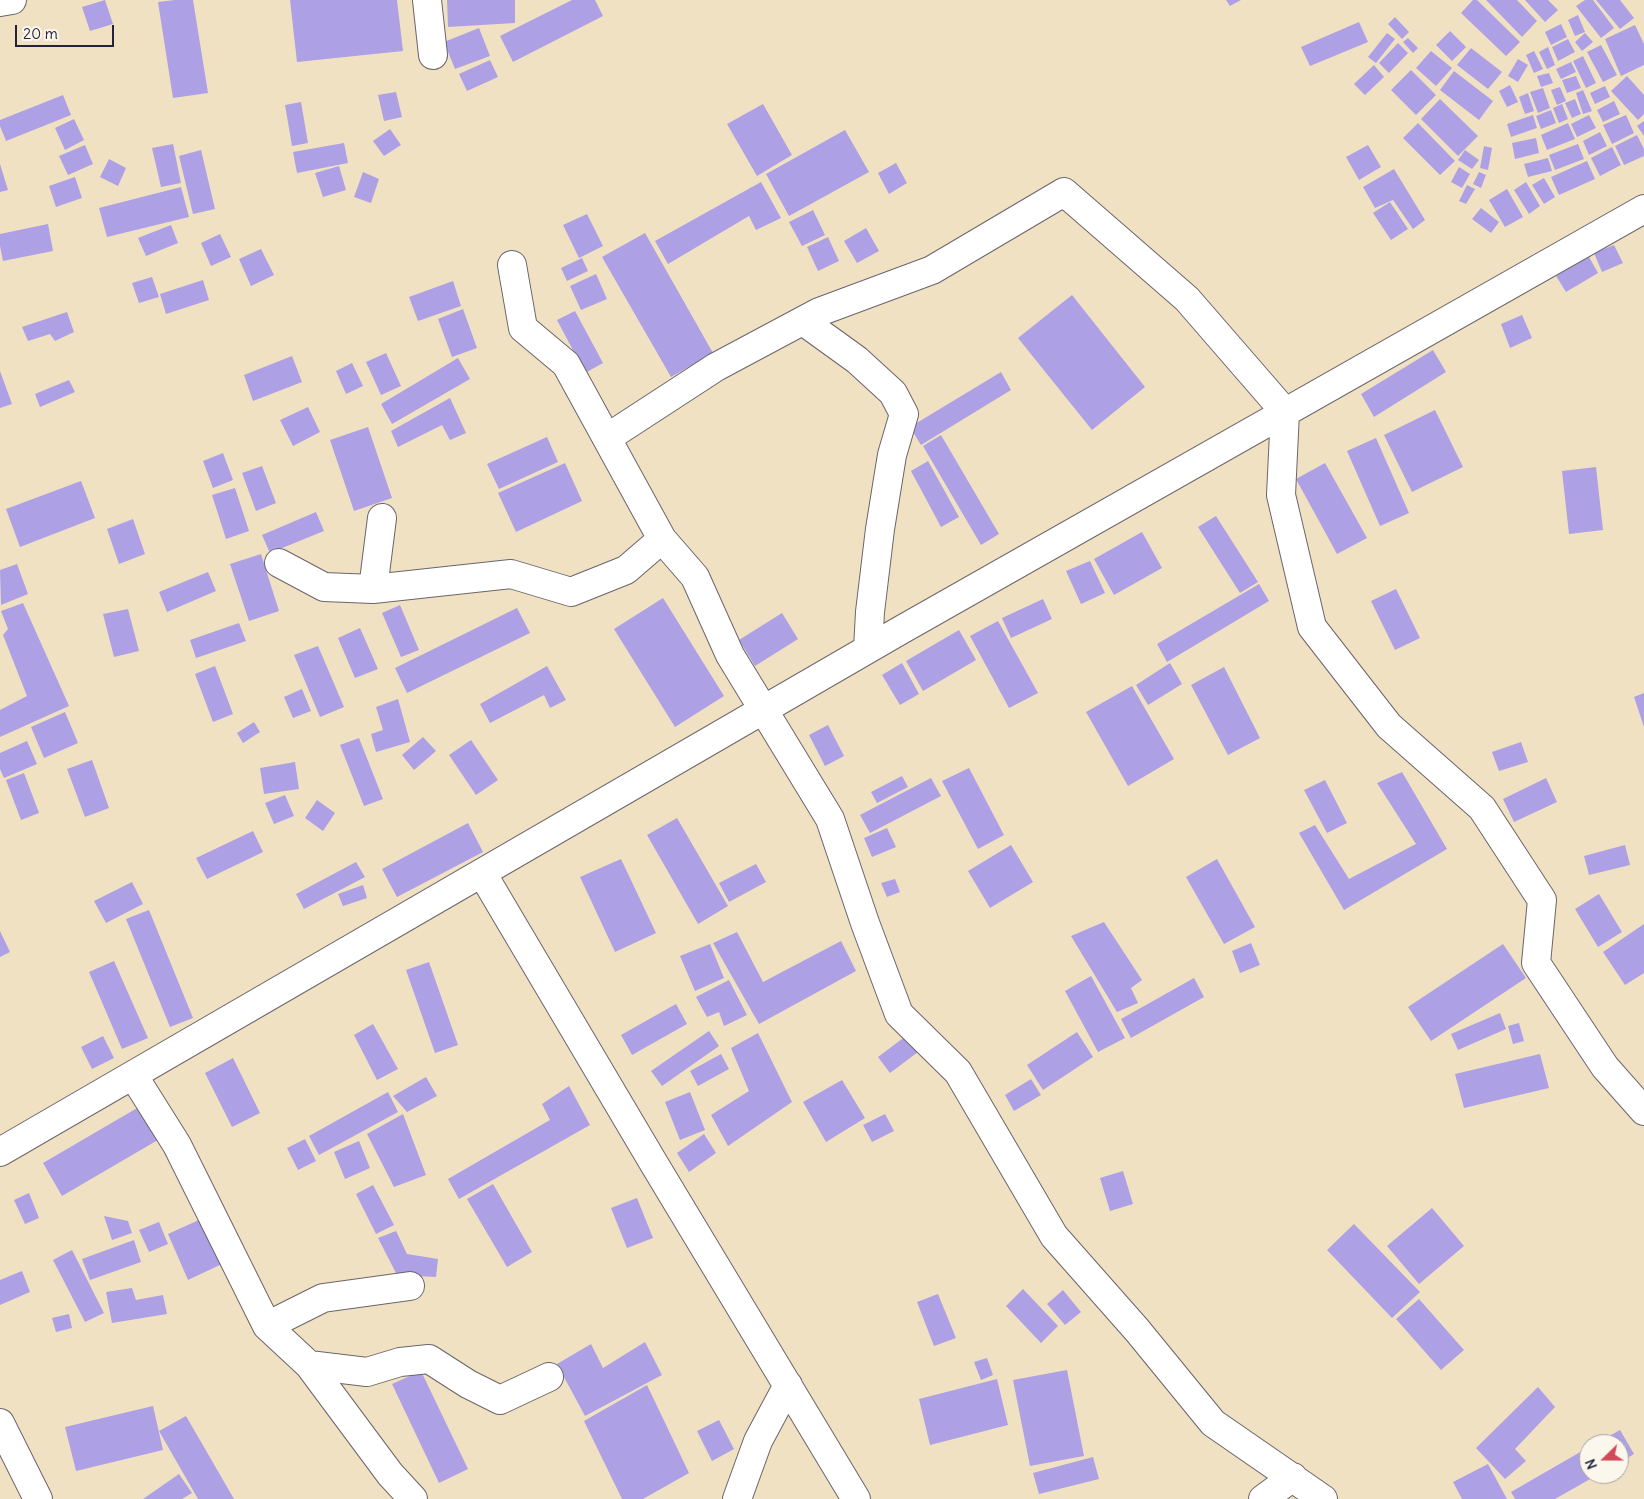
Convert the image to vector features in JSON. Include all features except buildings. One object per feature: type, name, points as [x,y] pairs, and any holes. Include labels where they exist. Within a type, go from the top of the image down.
[{"type":"street","points":[[0,2],[12,0]]},
{"type":"street","points":[[427,0],[433,55]]},
{"type":"street","points":[[607,438],[716,367],[819,312],[932,270],[1064,192],[1187,299],[1285,412],[1281,495],[1312,627],[1389,726],[1482,808],[1542,900],[1536,964],[1605,1067],[1644,1111]]},
{"type":"street","points":[[0,1152],[868,649],[1644,209]]},
{"type":"street","points":[[512,264],[524,328],[566,364],[662,538],[695,577],[730,655],[830,819],[864,922],[899,1014],[958,1072],[1054,1236],[1137,1330],[1213,1423],[1323,1499]]},
{"type":"street","points":[[803,321],[857,360],[893,393],[904,414],[892,455],[880,529],[870,612],[868,649]]},
{"type":"street","points":[[373,589],[382,518]]},
{"type":"street","points":[[279,563],[324,587],[373,589],[435,584],[511,574],[571,592],[626,570],[662,538]]},
{"type":"street","points":[[482,873],[856,1499]]},
{"type":"street","points":[[133,1075],[177,1145],[267,1326],[309,1365],[390,1474],[413,1499]]},
{"type":"street","points":[[267,1326],[323,1298],[410,1286]]},
{"type":"street","points":[[309,1365],[367,1372],[400,1362],[429,1359],[468,1384],[500,1400],[550,1377]]},
{"type":"street","points":[[737,1499],[758,1441],[788,1385]]},
{"type":"street","points":[[0,1423],[38,1499]]},
{"type":"street","points":[[1263,1499],[1293,1477]]}]
